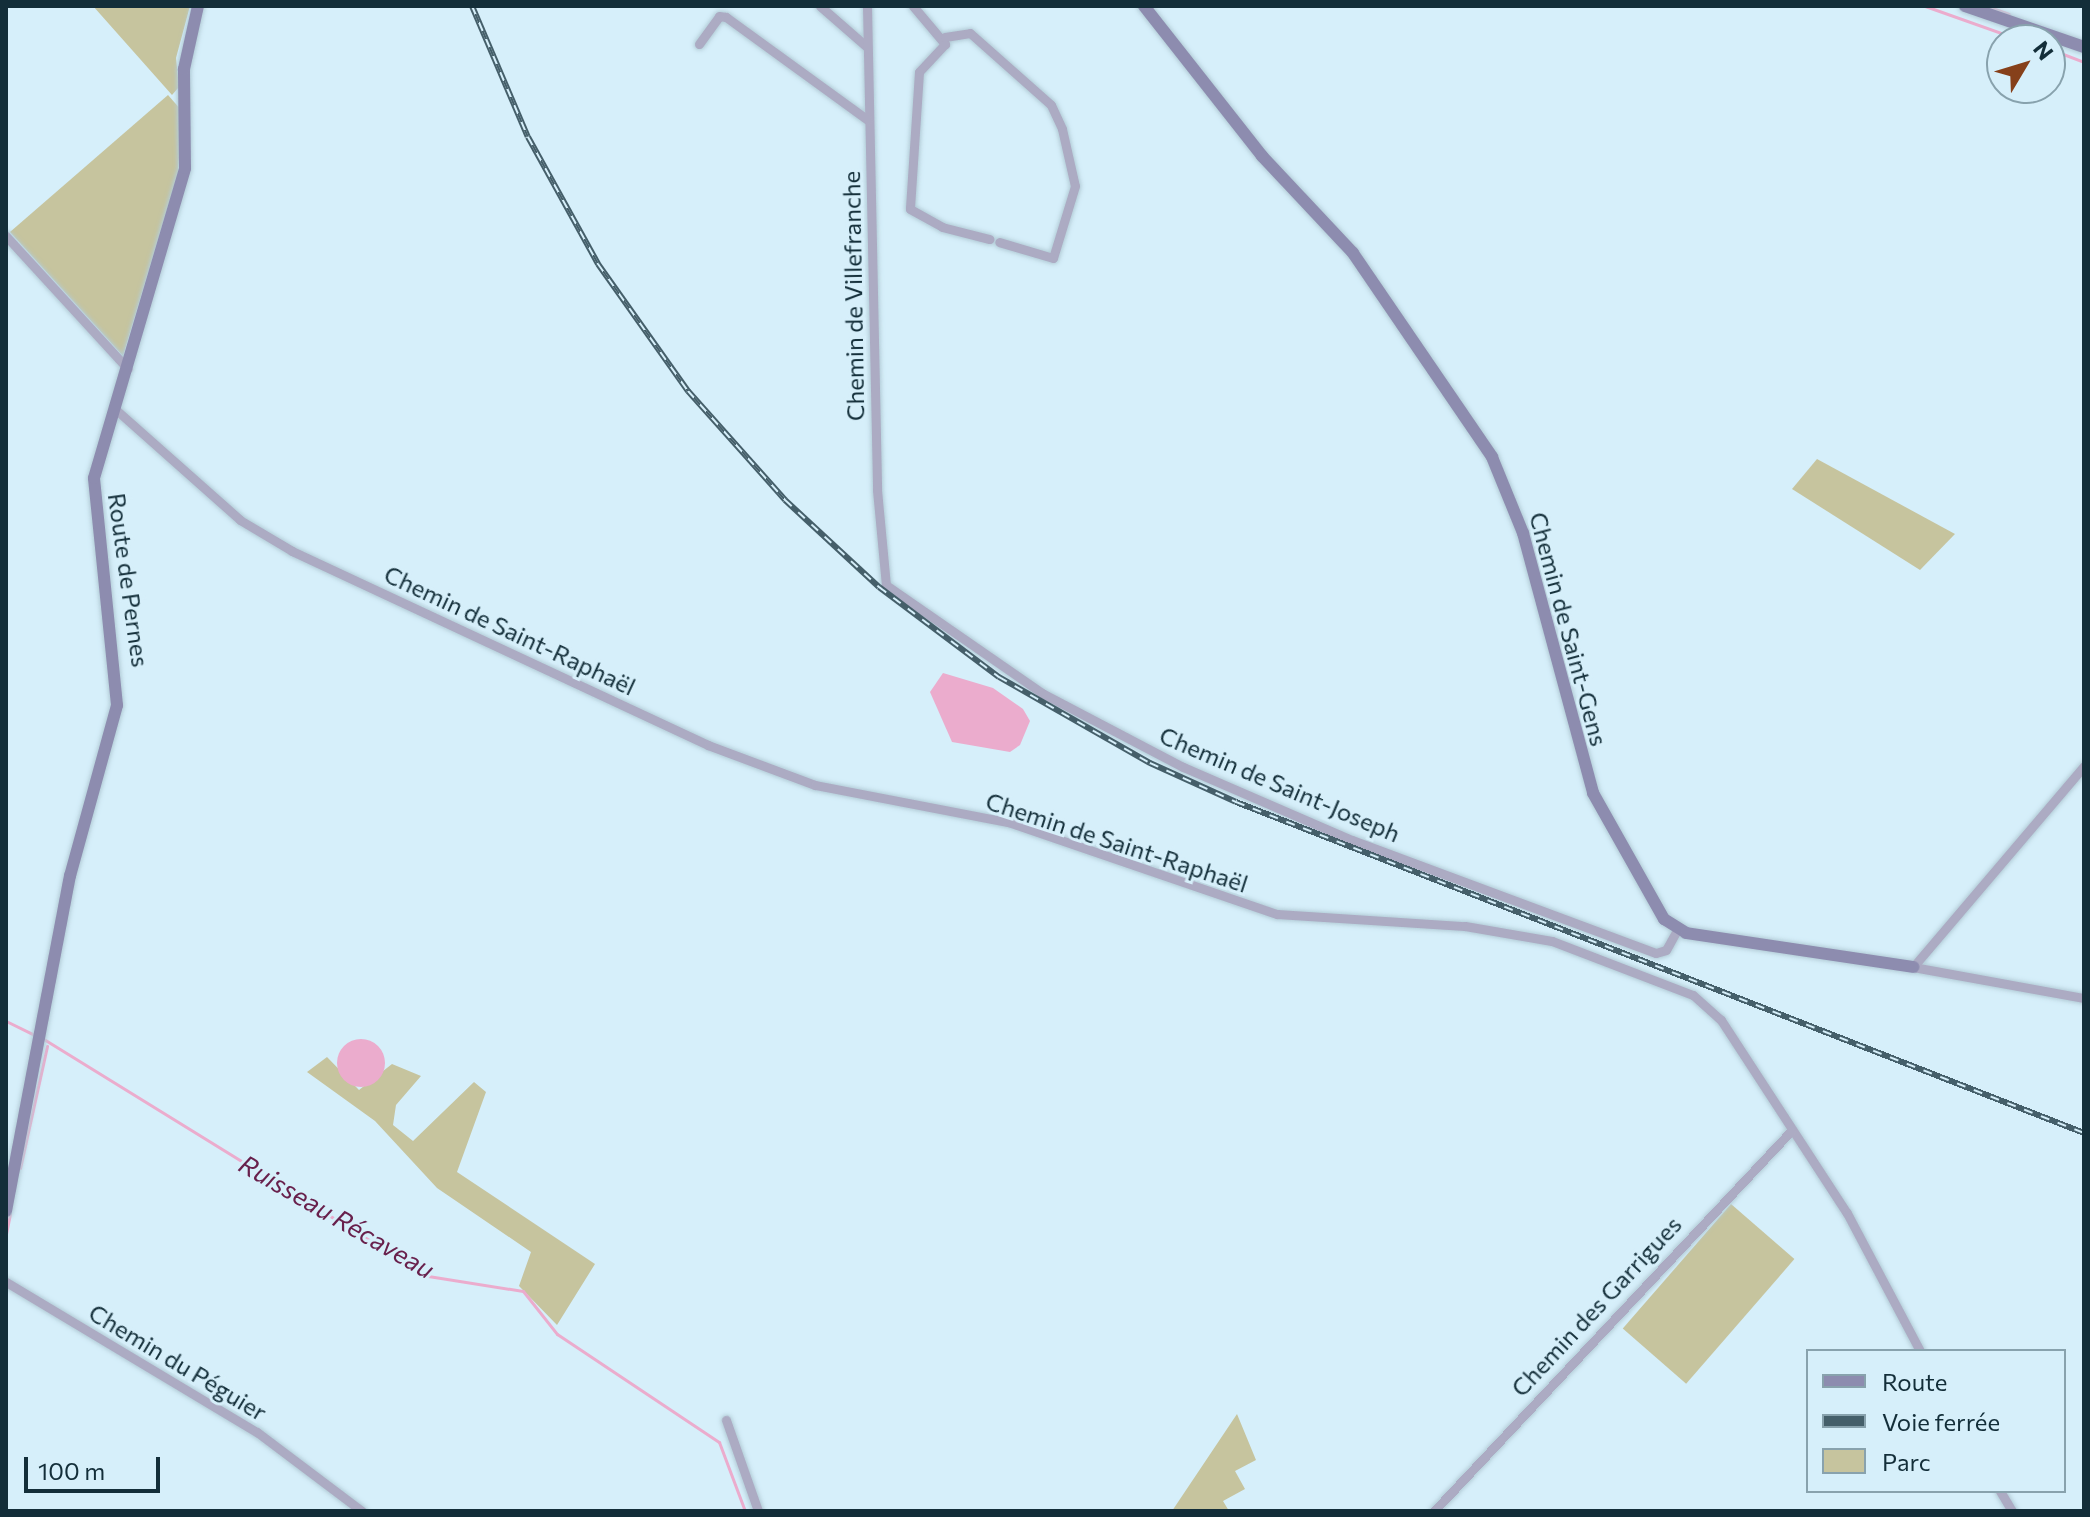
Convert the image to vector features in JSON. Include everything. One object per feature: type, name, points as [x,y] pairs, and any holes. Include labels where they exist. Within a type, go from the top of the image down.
[{"type":"street","name":"Route de Pernes","points":[[6,1211],[42,1039],[70,876],[107,755],[120,683],[93,500],[114,408],[185,168],[184,69],[198,6]]},
{"type":"street","points":[[820,6],[867,47]]},
{"type":"street","name":"Chemin de Villefranche","points":[[867,6],[868,120],[886,585]]},
{"type":"street","points":[[913,6],[945,37]]},
{"type":"street","name":"Chemin de Saint-Gens","points":[[1144,6],[1262,156],[1353,253],[1492,457],[1523,533],[1593,793],[1649,899],[1677,930]]},
{"type":"street","points":[[1965,6],[2084,47]]},
{"type":"street","points":[[699,44],[719,16],[726,17],[868,120]]},
{"type":"street","points":[[970,33],[1051,105],[1062,129],[1075,186],[1053,258],[942,227],[910,209],[919,72],[945,37],[970,33]]},
{"type":"street","points":[[6,236],[128,369]]},
{"type":"street","name":"Chemin de Saint-Raphaël","points":[[114,408],[240,520],[292,551],[708,745],[815,785],[1008,822],[1277,914],[1465,926],[1552,941],[1693,995],[1721,1020],[1791,1131]]},
{"type":"street","name":"Chemin de Saint-Joseph","points":[[886,585],[1042,693],[1183,767],[1352,840],[1656,953],[1669,947],[1677,930]]},
{"type":"street","points":[[1913,967],[2084,766]]},
{"type":"street","points":[[1677,930],[2084,998]]},
{"type":"street","points":[[1791,1131],[1847,1213],[1919,1349]]},
{"type":"street","name":"Chemin des Garrigues","points":[[1434,1511],[1791,1131]]},
{"type":"street","name":"Chemin du Péguier","points":[[6,1282],[257,1432],[362,1511]]},
{"type":"street","points":[[726,1420],[758,1511]]},
{"type":"street","points":[[2001,1493],[2012,1511]]},
{"type":"green space","points":[[93,6],[190,6],[176,58],[179,87],[172,95]]},
{"type":"green space","points":[[168,95],[182,111],[178,173],[123,356],[10,232]]},
{"type":"green space","points":[[1817,459],[1955,534],[1920,570],[1792,489]]},
{"type":"green space","points":[[327,1057],[359,1090],[392,1064],[421,1076],[396,1105],[393,1125],[413,1141],[474,1082],[486,1092],[457,1172],[595,1264],[557,1325],[519,1286],[531,1252],[437,1188],[375,1121],[307,1072]]},
{"type":"green space","points":[[1731,1204],[1794,1259],[1686,1384],[1623,1329]]},
{"type":"green space","points":[[1237,1414],[1256,1460],[1235,1471],[1245,1489],[1223,1501],[1229,1511],[1172,1511]]},
{"type":"shaded area","points":[[943,673],[993,688],[1023,709],[1030,721],[1020,745],[1010,752],[952,742],[930,692]]},
{"type":"shaded area","points":[[361,1039],[378,1046],[385,1063],[378,1080],[361,1087],[344,1080],[337,1063],[344,1046]]},
{"type":"waterway","points":[[1925,6],[1986,28]]},
{"type":"waterway","points":[[1986,6],[2009,14]]},
{"type":"waterway","points":[[2066,55],[2084,62]]},
{"type":"waterway","name":"Ruisseau Récaveau","points":[[6,1021],[35,1035]]},
{"type":"waterway","name":"Ruisseau Récaveau","points":[[42,1038],[428,1276],[523,1291],[557,1334],[719,1442],[745,1511]]},
{"type":"waterway","points":[[20,1168],[47,1046]]},
{"type":"waterway","points":[[6,1234],[10,1214]]},
{"type":"railway","points":[[472,6],[528,137],[598,264],[688,391],[785,500],[879,587],[999,677],[1150,763],[1236,802],[2084,1133]]}]
